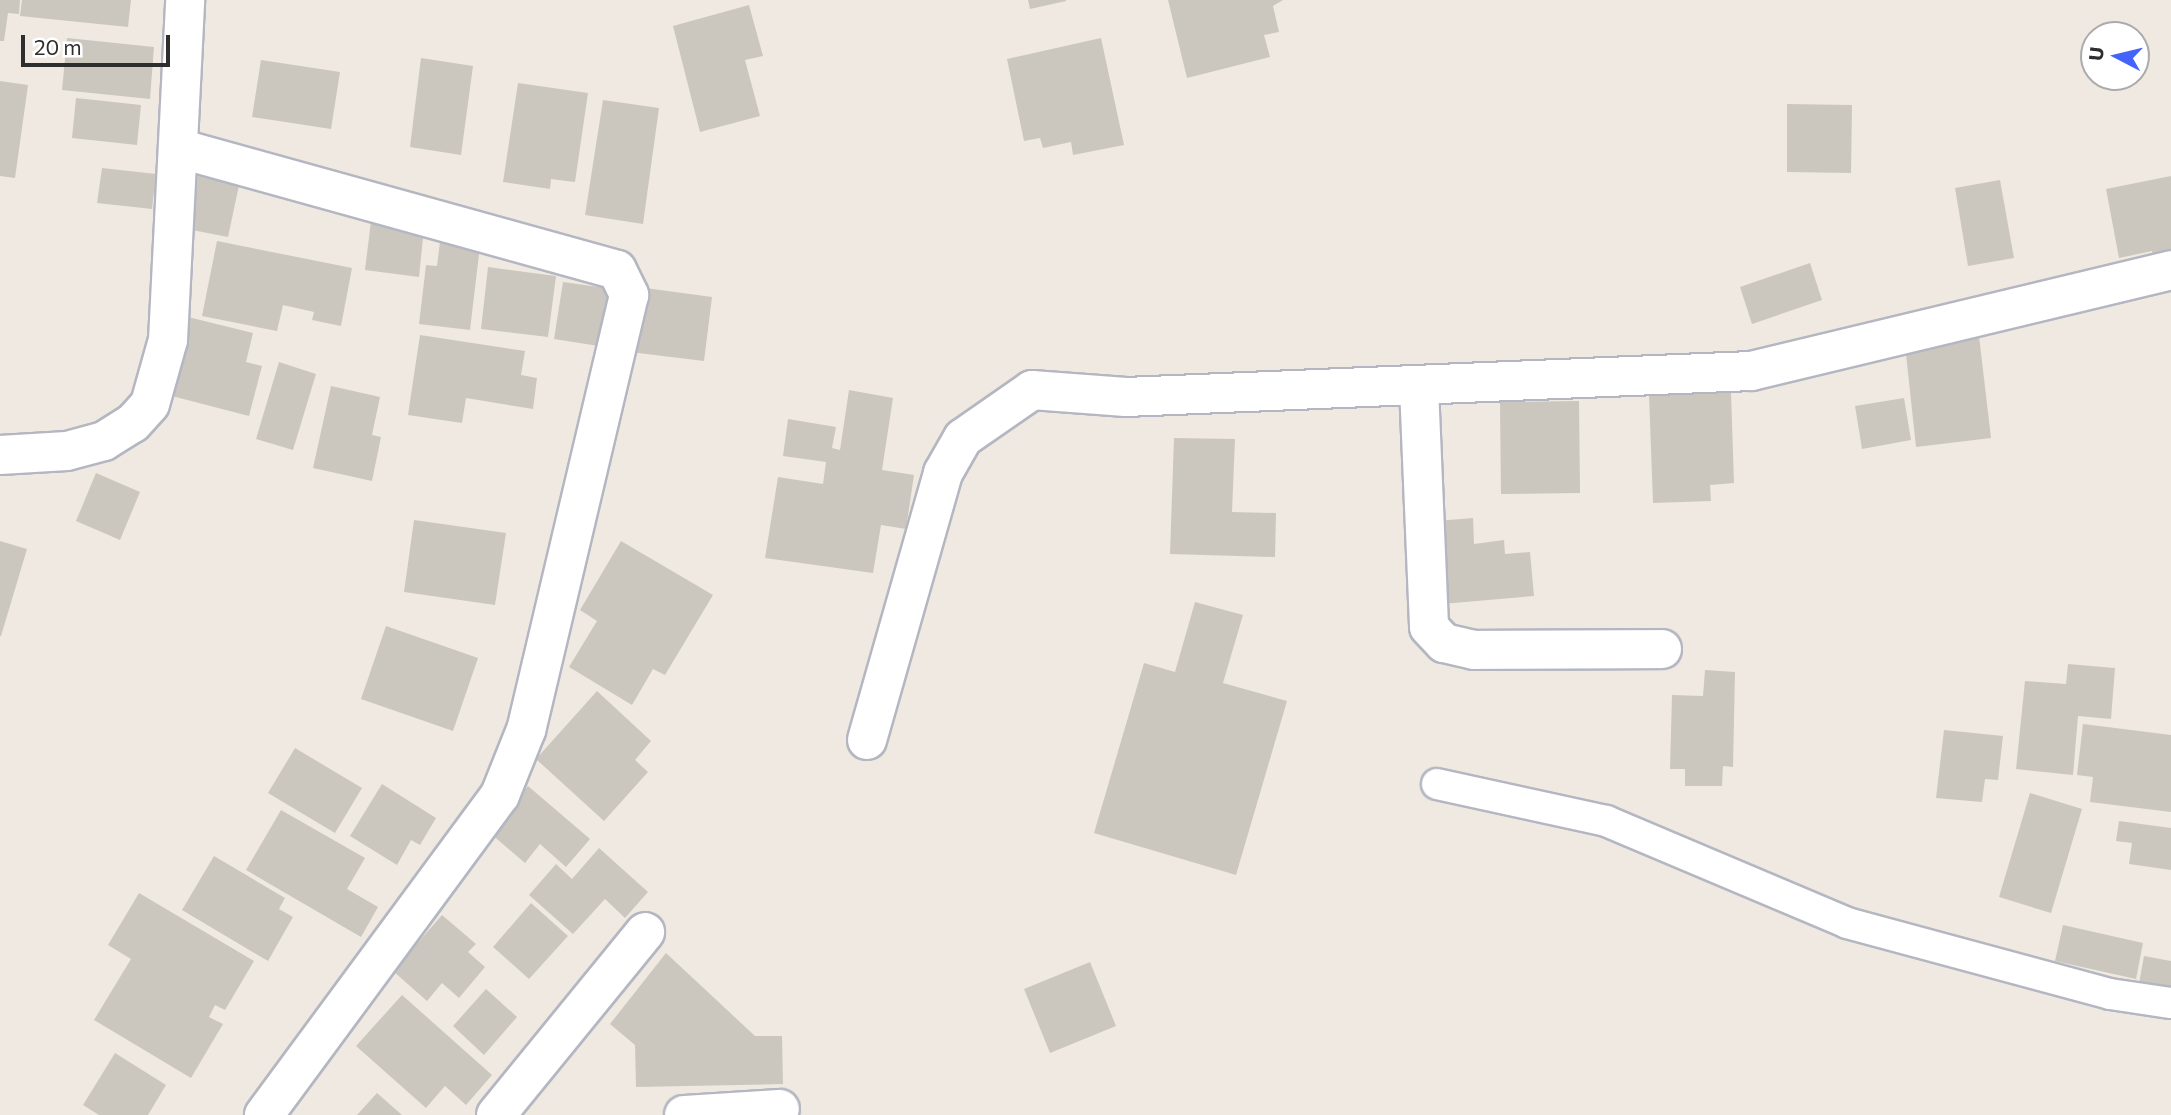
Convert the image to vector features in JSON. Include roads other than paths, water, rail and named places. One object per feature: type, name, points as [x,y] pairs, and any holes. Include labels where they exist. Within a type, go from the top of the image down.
[{"type":"street","points":[[0,455],[67,451],[104,441],[133,423],[150,404],[168,340],[181,149],[185,0]]},
{"type":"street","points":[[181,149],[617,270],[629,295],[526,730],[500,795],[264,1115]]},
{"type":"street","points":[[867,740],[943,473],[963,438],[1032,390],[1126,397],[1419,387],[1751,371],[2171,270]]},
{"type":"street","points":[[1419,387],[1429,627],[1444,643],[1474,650],[1662,649]]},
{"type":"street","points":[[496,1115],[645,932]]},
{"type":"street","points":[[684,1115],[780,1109]]},
{"type":"lane","points":[[1437,784],[1606,821],[1847,923],[2110,994],[2171,1003]]}]
